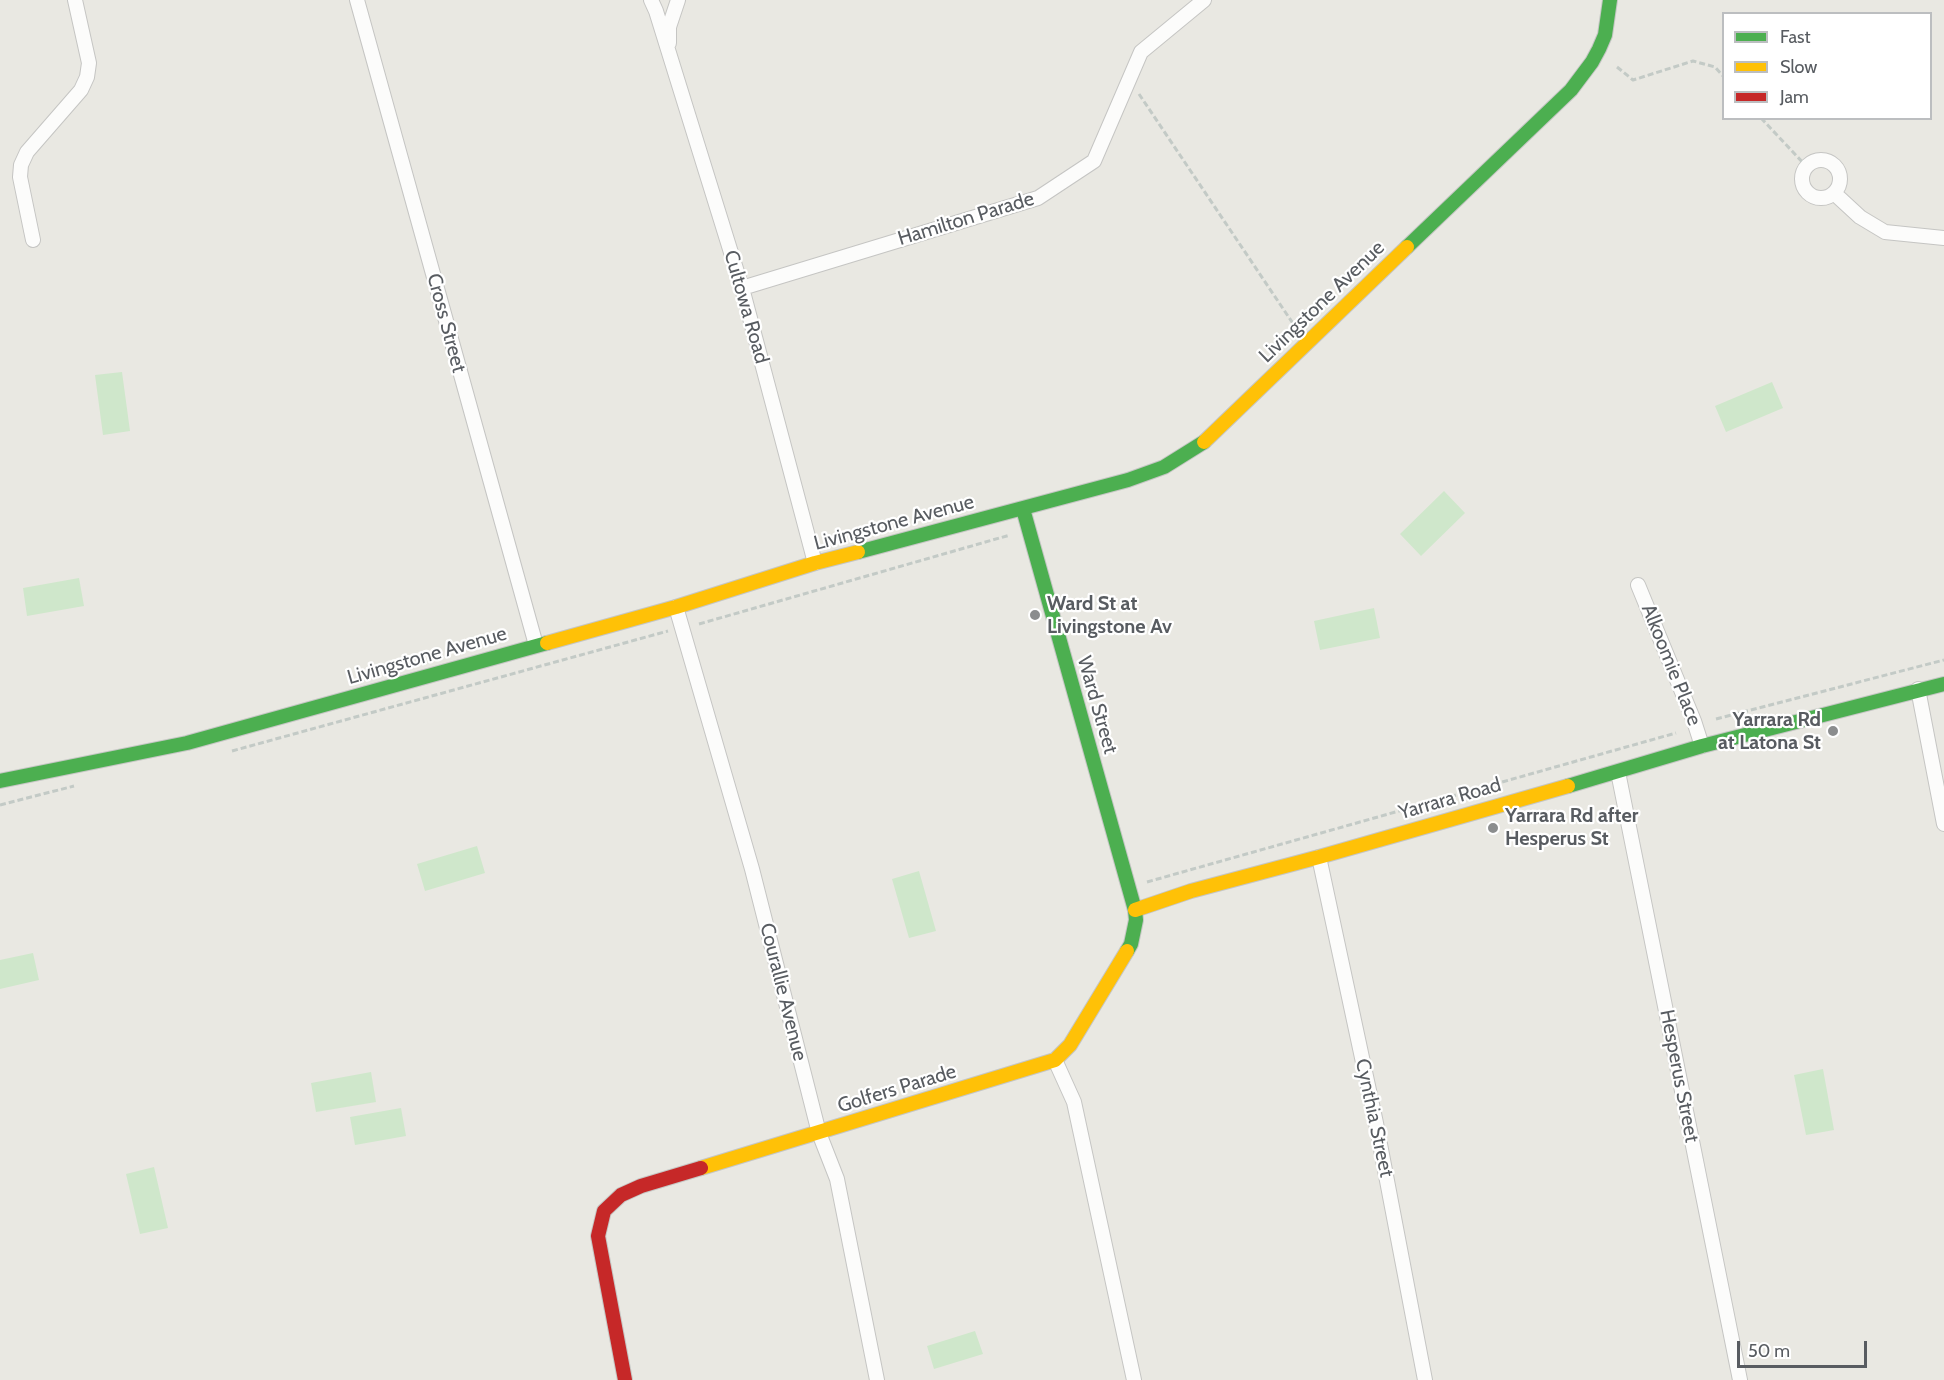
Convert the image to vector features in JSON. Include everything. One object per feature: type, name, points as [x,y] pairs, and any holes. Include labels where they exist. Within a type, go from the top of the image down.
[{"type":"street","points":[[33,240],[20,177],[21,165],[27,152],[81,90],[87,77],[89,63],[75,0]]},
{"type":"street","name":"Cross Street","points":[[357,0],[536,645]]},
{"type":"street","name":"Cultowa Road","points":[[651,0],[742,288],[815,563]]},
{"type":"street","name":"Cultowa Road","points":[[669,54],[669,27],[678,0]]},
{"type":"street","name":"Hamilton Parade","points":[[742,288],[1038,198],[1094,161],[1141,52],[1204,0]]},
{"type":"street","name":"Livingstone Avenue","points":[[0,781],[187,743],[676,607],[815,563],[1128,480],[1164,467],[1205,441],[1570,90],[1593,62],[1599,49],[1605,35],[1610,0]]},
{"type":"street","points":[[1824,160],[1835,166],[1840,183],[1834,193],[1823,198],[1812,195],[1803,180],[1807,167],[1811,163],[1824,160]]},
{"type":"street","points":[[1834,193],[1860,217],[1885,232],[1944,238]]},
{"type":"street","name":"Ward Street","points":[[1023,509],[1134,910]]},
{"type":"street","name":"Alkoomie Place","points":[[1638,585],[1694,721],[1702,746]]},
{"type":"street","name":"Courallie Avenue","points":[[676,607],[752,868],[819,1133],[837,1179],[877,1380]]},
{"type":"street","name":"Yarrara Road","points":[[1134,910],[1191,891],[1319,857],[1702,746],[1944,684]]},
{"type":"street","points":[[1918,689],[1944,824]]},
{"type":"street","name":"Hesperus Street","points":[[1618,772],[1740,1380]]},
{"type":"street","name":"Cynthia Street","points":[[1319,857],[1376,1123],[1425,1380]]},
{"type":"street","points":[[1134,910],[1136,920],[1131,944],[1070,1045],[1055,1060],[1074,1102],[1134,1380]]},
{"type":"street","name":"Golfers Parade","points":[[625,1380],[598,1236],[604,1211],[621,1195],[641,1186],[1055,1060]]},
{"type":"path","points":[[1617,68],[1633,80],[1693,61],[1714,67],[1722,75]]},
{"type":"path","points":[[1129,79],[1307,344]]},
{"type":"path","points":[[1763,120],[1807,167]]},
{"type":"path","points":[[699,624],[1010,535]]},
{"type":"path","points":[[1716,719],[1944,660]]},
{"type":"path","points":[[1144,883],[1676,733]]},
{"type":"green space","points":[[122,372],[130,431],[103,435],[95,375]]},
{"type":"green space","points":[[1772,382],[1783,408],[1726,432],[1715,406]]},
{"type":"green space","points":[[1444,491],[1465,513],[1421,556],[1400,534]]},
{"type":"green space","points":[[79,578],[84,606],[27,616],[23,588]]},
{"type":"green space","points":[[1374,608],[1380,638],[1320,650],[1314,621]]},
{"type":"green space","points":[[477,846],[485,873],[425,891],[417,864]]},
{"type":"green space","points":[[919,871],[936,931],[909,938],[892,879]]},
{"type":"green space","points":[[33,953],[39,980],[0,989],[0,960]]},
{"type":"green space","points":[[1823,1069],[1834,1130],[1806,1135],[1794,1075]]},
{"type":"green space","points":[[371,1072],[376,1102],[316,1112],[311,1083]]},
{"type":"green space","points":[[401,1108],[406,1136],[355,1145],[350,1117]]},
{"type":"green space","points":[[154,1167],[168,1228],[140,1234],[126,1174]]},
{"type":"green space","points":[[975,1331],[983,1354],[934,1369],[927,1346]]},
{"type":"traffic: fast","points":[[1407,247],[1571,90],[1599,49],[1605,35],[1610,0]]},
{"type":"traffic: fast","points":[[858,552],[1128,480],[1164,467],[1204,442]]},
{"type":"traffic: fast","points":[[1023,509],[1135,910],[1136,920],[1131,944],[1127,951]]},
{"type":"traffic: fast","points":[[0,781],[187,743],[547,643]]},
{"type":"traffic: fast","points":[[1568,786],[1702,746],[1944,684]]},
{"type":"traffic: slow","points":[[1204,442],[1407,247]]},
{"type":"traffic: slow","points":[[547,643],[858,552]]},
{"type":"traffic: slow","points":[[1135,910],[1191,891],[1568,786]]},
{"type":"traffic: slow","points":[[701,1168],[1055,1060],[1070,1045],[1127,951]]},
{"type":"traffic: jam","points":[[625,1380],[598,1236],[604,1211],[621,1195],[641,1186],[701,1168]]},
{"type":"place","name":"Ward St at Livingstone Av","points":[[1035,615]]},
{"type":"place","name":"Yarrara Rd at Latona St","points":[[1833,731]]},
{"type":"place","name":"Yarrara Rd after Hesperus St","points":[[1493,828]]}]
